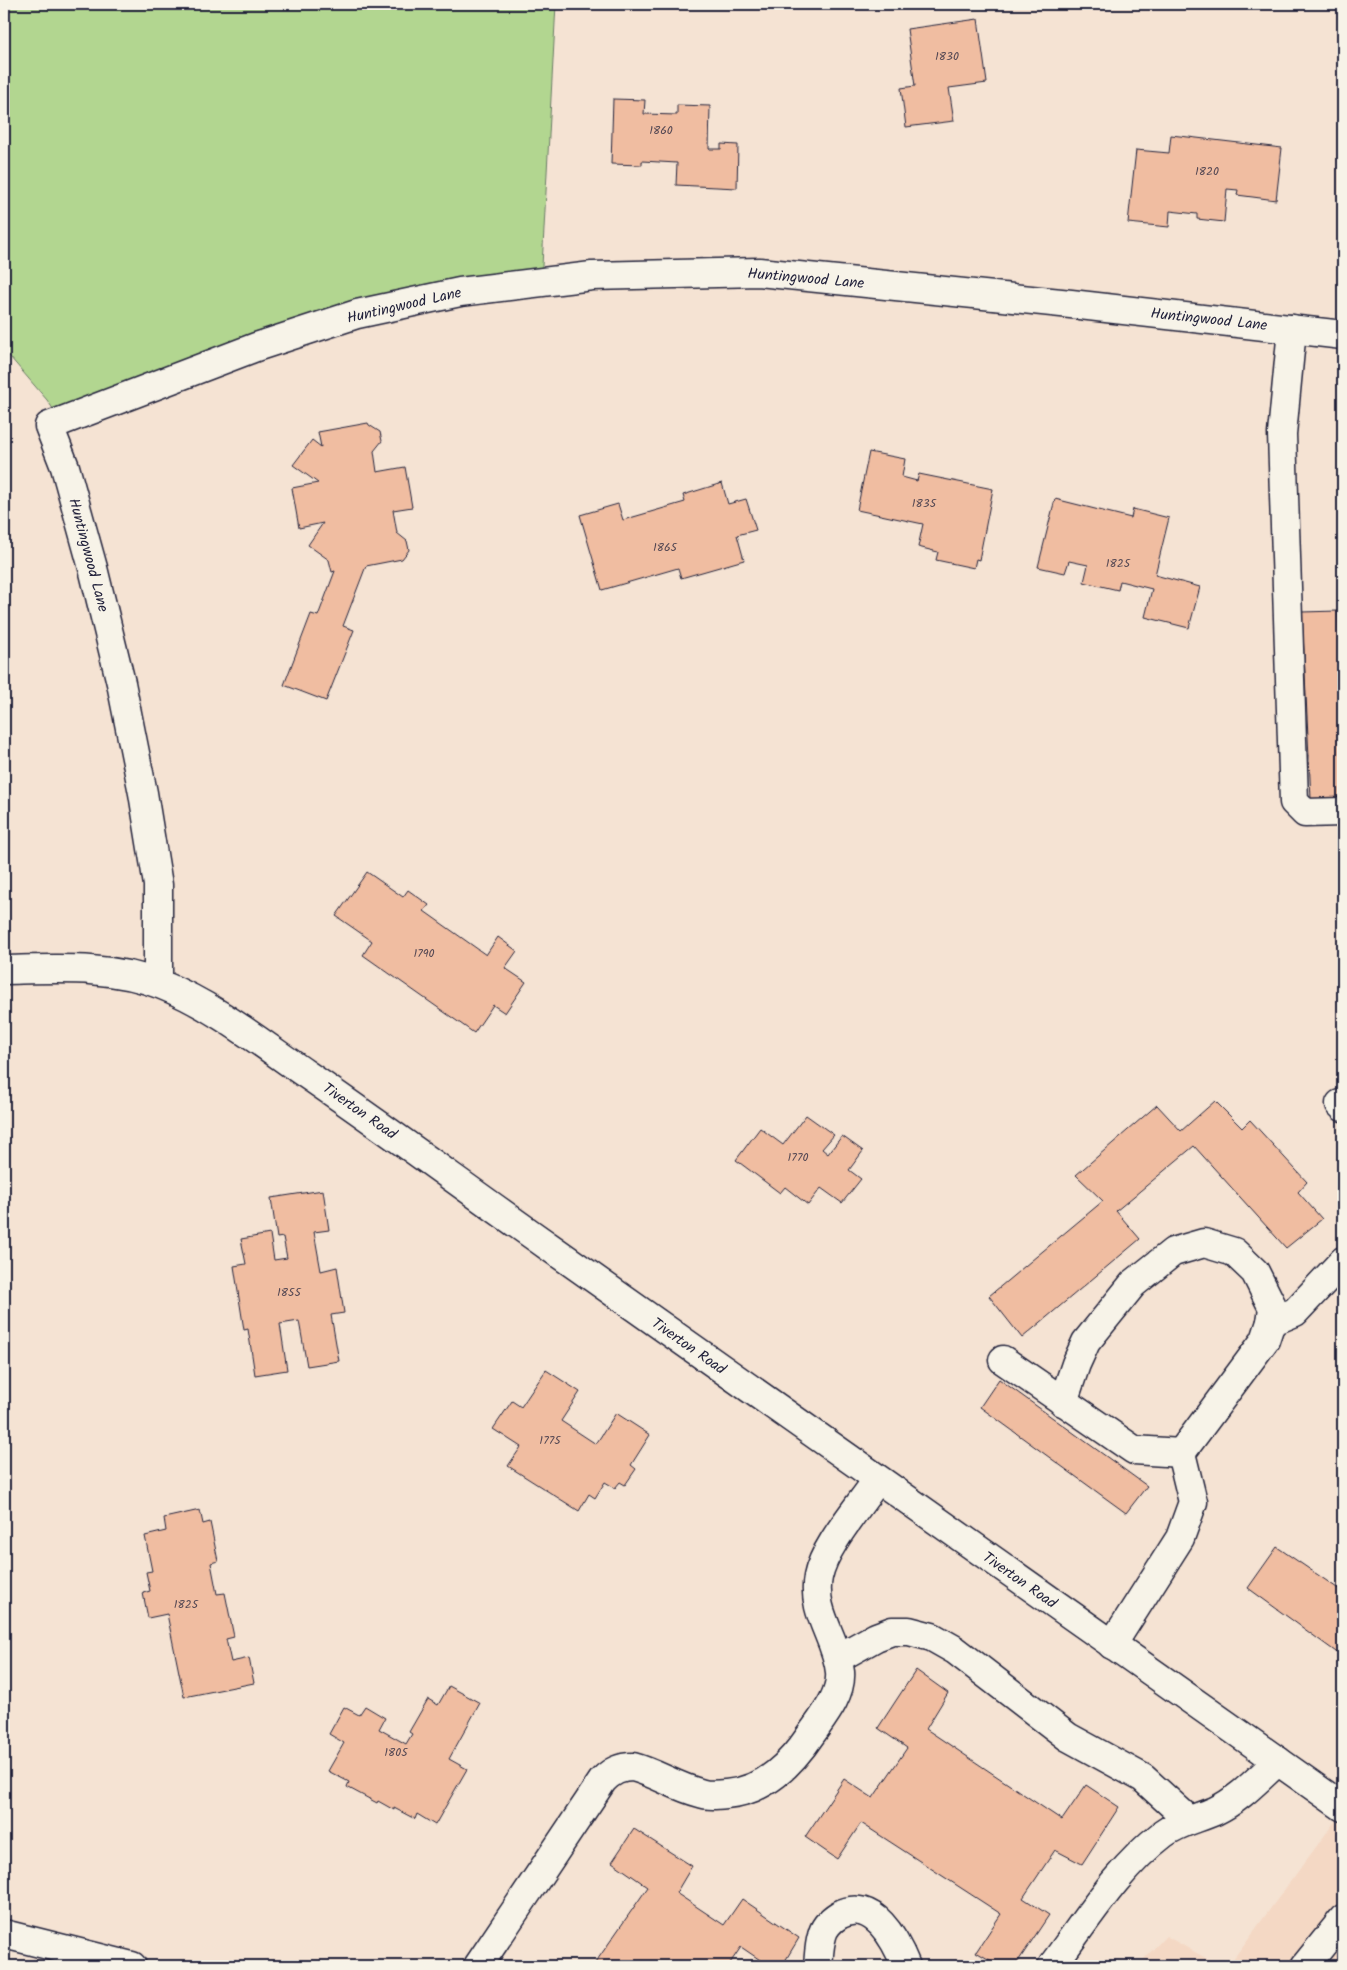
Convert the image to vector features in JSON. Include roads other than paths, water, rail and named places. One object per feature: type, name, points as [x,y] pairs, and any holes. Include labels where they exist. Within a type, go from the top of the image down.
[{"type":"street","name":"Huntingwood Lane","points":[[158,984],[158,884],[143,793],[121,683],[93,568],[65,467],[50,426],[256,347],[357,314],[460,292],[592,276],[759,272],[1071,304],[1343,335]]},
{"type":"street","points":[[1292,328],[1282,434],[1294,802],[1304,813],[1343,812]]},
{"type":"street","name":"Tiverton Road","points":[[4,970],[125,973],[158,984],[199,1003],[389,1131],[877,1480],[1343,1807]]},
{"type":"street","points":[[1063,1402],[1086,1342],[1134,1284],[1172,1252],[1204,1243],[1234,1252],[1255,1272],[1273,1308],[1272,1322],[1265,1340],[1181,1453],[1192,1502],[1180,1538],[1112,1645]]},
{"type":"street","points":[[1272,1322],[1294,1312],[1343,1260]]},
{"type":"street","points":[[1003,1360],[1134,1450],[1181,1453]]},
{"type":"street","points":[[478,1966],[603,1780],[612,1772],[622,1767],[633,1767],[700,1794],[713,1795],[744,1792],[756,1788],[771,1779],[802,1749],[832,1705],[840,1674],[838,1658],[818,1608],[816,1594],[818,1576],[824,1559],[834,1541],[877,1480]]},
{"type":"street","points":[[838,1658],[876,1637],[892,1631],[909,1631],[932,1637],[955,1650],[1068,1737],[1143,1778],[1188,1820]]},
{"type":"street","points":[[1052,1966],[1120,1876],[1137,1857],[1164,1833],[1188,1820],[1214,1811],[1230,1802],[1278,1761]]},
{"type":"street","points":[[818,1966],[820,1947],[825,1929],[835,1918],[849,1911],[865,1913],[880,1922],[894,1940],[906,1966]]},
{"type":"street","points":[[1305,1966],[1343,1919]]},
{"type":"street","points":[[4,1934],[132,1966]]}]
